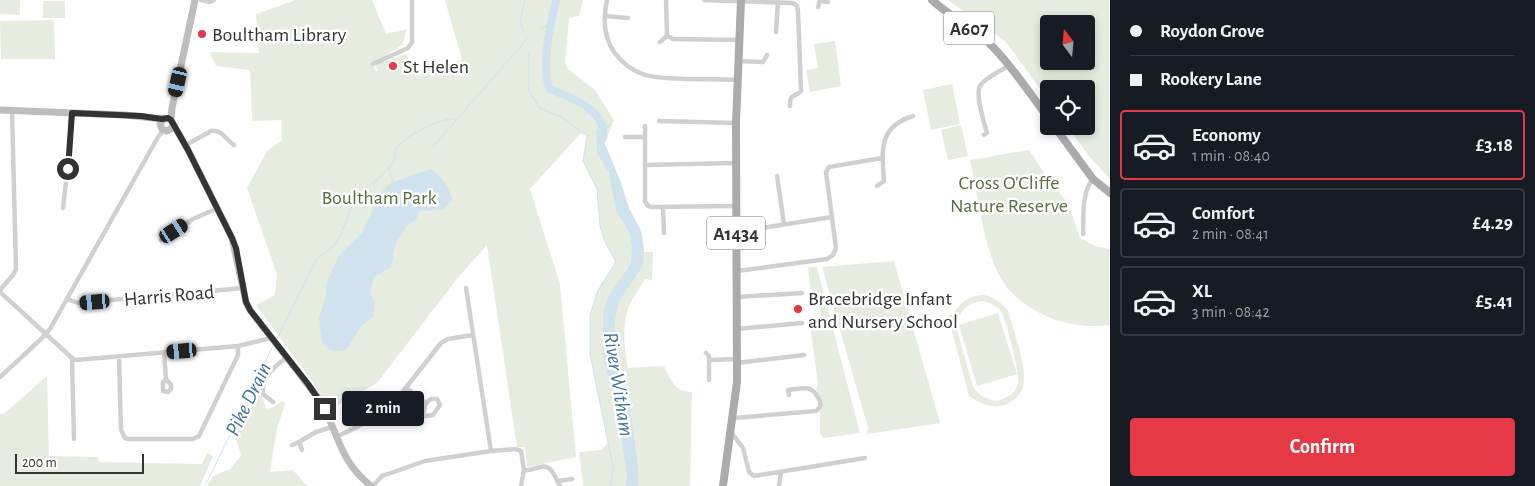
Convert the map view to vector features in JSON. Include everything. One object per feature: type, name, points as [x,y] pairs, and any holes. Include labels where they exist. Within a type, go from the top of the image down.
[{"type":"main road","name":"A607","points":[[932,0],[990,44],[1010,65],[1040,107]]},
{"type":"main road","name":"A1434","points":[[723,486],[737,382],[736,122],[741,1]]},
{"type":"main road","points":[[1061,135],[1093,179],[1110,194]]},
{"type":"street","points":[[0,377],[46,334],[165,124],[172,108],[195,0]]},
{"type":"street","points":[[201,0],[210,2],[214,0]]},
{"type":"street","points":[[373,64],[408,48],[412,42],[412,0]]},
{"type":"street","points":[[607,0],[604,30],[611,47],[621,61],[629,68],[640,74],[655,78],[737,80]]},
{"type":"street","points":[[666,0],[667,36]]},
{"type":"street","points":[[704,0],[778,1],[797,6],[801,90],[790,99],[790,106]]},
{"type":"street","points":[[818,7],[820,0],[828,2]]},
{"type":"street","points":[[776,32],[778,1]]},
{"type":"street","points":[[605,16],[628,18]]},
{"type":"street","points":[[667,36],[676,39],[739,40]]},
{"type":"street","points":[[660,42],[667,36]]},
{"type":"street","points":[[738,61],[763,64],[767,54]]},
{"type":"street","points":[[984,136],[987,133],[978,93],[979,86],[1010,65]]},
{"type":"street","points":[[0,110],[150,117],[178,133],[218,208],[236,248],[243,288],[250,310],[319,399],[348,462],[361,478],[372,486],[382,476],[425,461],[491,451],[519,450],[522,454],[524,470],[521,486]]},
{"type":"street","points":[[12,111],[16,269],[0,291],[72,358],[82,361],[273,342]]},
{"type":"street","points":[[63,208],[70,157],[72,113]]},
{"type":"street","points":[[877,186],[884,181],[882,158],[883,142],[887,132],[904,119],[913,116]]},
{"type":"street","points":[[659,120],[736,122]]},
{"type":"street","points":[[645,126],[645,201],[648,206],[736,206]]},
{"type":"street","points":[[186,145],[216,130],[222,133],[234,145]]},
{"type":"street","points":[[625,137],[645,138]]},
{"type":"street","points":[[737,271],[827,259],[833,255],[836,248],[826,172],[829,167],[882,158]]},
{"type":"street","points":[[645,165],[736,163]]},
{"type":"street","points":[[777,176],[784,224]]},
{"type":"street","points":[[1083,234],[1086,192],[1088,184],[1093,179]]},
{"type":"street","points":[[663,207],[664,233]]},
{"type":"street","points":[[160,240],[188,222],[218,208]]},
{"type":"street","points":[[736,232],[832,217]]},
{"type":"street","name":"Harris Road","points":[[67,299],[78,303],[243,288]]},
{"type":"street","points":[[466,288],[491,451]]},
{"type":"street","points":[[737,297],[802,293]]},
{"type":"street","points":[[736,329],[802,324]]},
{"type":"street","points":[[336,437],[383,415],[441,343],[448,339],[473,336]]},
{"type":"street","points":[[119,357],[121,430],[125,438],[193,439],[199,436],[238,355],[238,346]]},
{"type":"street","points":[[706,352],[710,356],[710,380]]},
{"type":"street","points":[[164,353],[166,379]]},
{"type":"street","points":[[710,360],[736,361],[804,355]]},
{"type":"street","points":[[273,402],[264,394],[264,385],[274,367],[286,357]]},
{"type":"street","points":[[72,358],[74,439]]},
{"type":"street","points":[[406,388],[426,403]]},
{"type":"street","points":[[732,418],[816,411],[820,407],[821,402],[814,390],[810,388],[788,390],[789,396]]},
{"type":"street","points":[[292,445],[316,432],[332,427]]},
{"type":"street","points":[[731,432],[743,448],[751,475],[754,476],[865,458]]},
{"type":"street","points":[[299,442],[302,450]]},
{"type":"street","points":[[524,470],[546,467],[552,471],[558,484],[572,479]]},
{"type":"street","points":[[779,486],[781,472]]},
{"type":"green space","points":[[0,0],[20,0],[20,15],[0,14]]},
{"type":"green space","name":"Boultham Park","points":[[296,0],[372,0],[386,34],[407,29],[402,45],[373,64],[376,72],[378,71],[375,64],[407,54],[414,70],[417,70],[419,74],[462,60],[445,0],[583,0],[579,16],[569,18],[565,63],[568,69],[595,90],[614,120],[601,153],[639,252],[653,252],[652,280],[645,279],[629,306],[625,321],[625,353],[628,368],[664,366],[677,388],[692,392],[690,486],[583,486],[579,452],[602,450],[608,442],[590,354],[590,315],[598,290],[616,262],[605,242],[600,226],[597,189],[583,161],[587,136],[583,133],[530,189],[560,284],[576,457],[527,467],[525,447],[517,447],[487,245],[456,280],[377,383],[331,409],[328,407],[312,381],[256,305],[275,295],[277,275],[247,188],[267,151],[282,140],[281,120],[252,121],[250,70],[216,66],[210,52],[259,53],[256,14]]},
{"type":"green space","points":[[948,0],[1110,0],[1110,179],[1089,156],[1074,135],[1095,135],[1095,80],[1040,80],[1040,89],[1005,41]]},
{"type":"green space","points":[[43,1],[65,1],[65,18],[43,18]]},
{"type":"green space","points":[[54,20],[55,59],[1,59],[0,21]]},
{"type":"green space","points":[[835,41],[841,86],[810,92],[806,70],[818,68],[814,44]]},
{"type":"green space","points":[[952,84],[960,124],[931,130],[923,90]]},
{"type":"green space","points":[[961,125],[968,156],[948,160],[941,130]]},
{"type":"green space","name":"Cross O'Cliffe Nature Reserve","points":[[1029,150],[1050,182],[1068,203],[1080,238],[1095,246],[1110,249],[1110,325],[1072,324],[1045,315],[1019,299],[1004,284],[997,271],[984,231],[970,160]]},
{"type":"green space","points":[[894,261],[940,423],[867,434],[868,428],[822,267]]},
{"type":"green space","points":[[808,267],[817,267],[860,433],[824,438],[820,434],[820,412],[823,402],[816,389],[818,384],[810,324],[822,323],[817,294],[811,296]]},
{"type":"green space","points":[[984,295],[995,299],[1008,311],[1022,359],[1023,386],[1018,396],[1004,405],[993,406],[983,404],[969,396],[948,316],[953,314],[966,300]],"holes":[[[983,301],[996,307],[1002,313],[1013,348],[1017,370],[1018,384],[1015,390],[1007,397],[998,401],[984,397],[973,387],[956,326],[959,315],[965,308],[973,303]]]},
{"type":"green space","points":[[998,313],[1017,374],[977,386],[959,325]]},
{"type":"green space","points":[[47,376],[49,456],[98,457],[99,462],[202,464],[207,453],[213,456],[200,486],[0,486],[0,414],[5,413]]},
{"type":"green space","points":[[260,389],[266,409],[283,401],[285,404],[277,428],[270,472],[293,470],[307,486],[207,486],[213,476],[230,469],[241,455],[235,436],[252,392]]},
{"type":"water","points":[[610,124],[603,139],[629,208],[641,231],[644,248],[643,266],[619,301],[615,319],[614,338],[615,350],[630,408],[638,466],[638,486],[626,486],[627,475],[619,422],[603,356],[603,313],[608,297],[631,262],[632,248],[630,234],[616,210],[609,173],[597,153],[596,130]]},
{"type":"water","points":[[431,169],[445,183],[452,201],[442,210],[420,211],[416,219],[406,227],[397,241],[391,267],[374,277],[370,293],[375,302],[373,317],[362,325],[347,349],[335,351],[328,349],[322,342],[319,318],[325,299],[327,282],[340,254],[362,233],[378,198],[386,187],[393,182]]},
{"type":"waterway","points":[[523,31],[520,21],[525,0]]},
{"type":"waterway","name":"River Witham","points":[[556,0],[546,58],[547,80],[550,89],[577,101],[593,112],[599,119],[603,137]]},
{"type":"waterway","points":[[539,29],[550,25]]},
{"type":"waterway","points":[[431,149],[529,37]]},
{"type":"waterway","points":[[529,53],[529,91],[540,108],[563,118],[587,136],[583,161],[597,189],[600,226],[605,242],[616,262],[598,290],[590,315],[590,354],[613,467],[611,486]]},
{"type":"waterway","points":[[393,182],[389,168],[395,158],[397,147],[402,142],[436,123],[452,119],[458,120]]},
{"type":"waterway","name":"Pike Drain","points":[[276,341],[316,260],[335,244],[340,236],[357,193],[375,182],[389,168]]},
{"type":"waterway","name":"Pike Drain","points":[[205,486],[273,346]]},
{"type":"place","name":"Boultham Library","points":[[202,34]]},
{"type":"place","name":"St Helen","points":[[393,66]]},
{"type":"place","name":"Bracebridge Infant and Nursery School","points":[[798,309]]},
{"type":"route","points":[[68,169],[72,113],[169,118],[188,150],[232,238],[236,248],[246,302],[250,310],[308,384],[325,409]]}]
